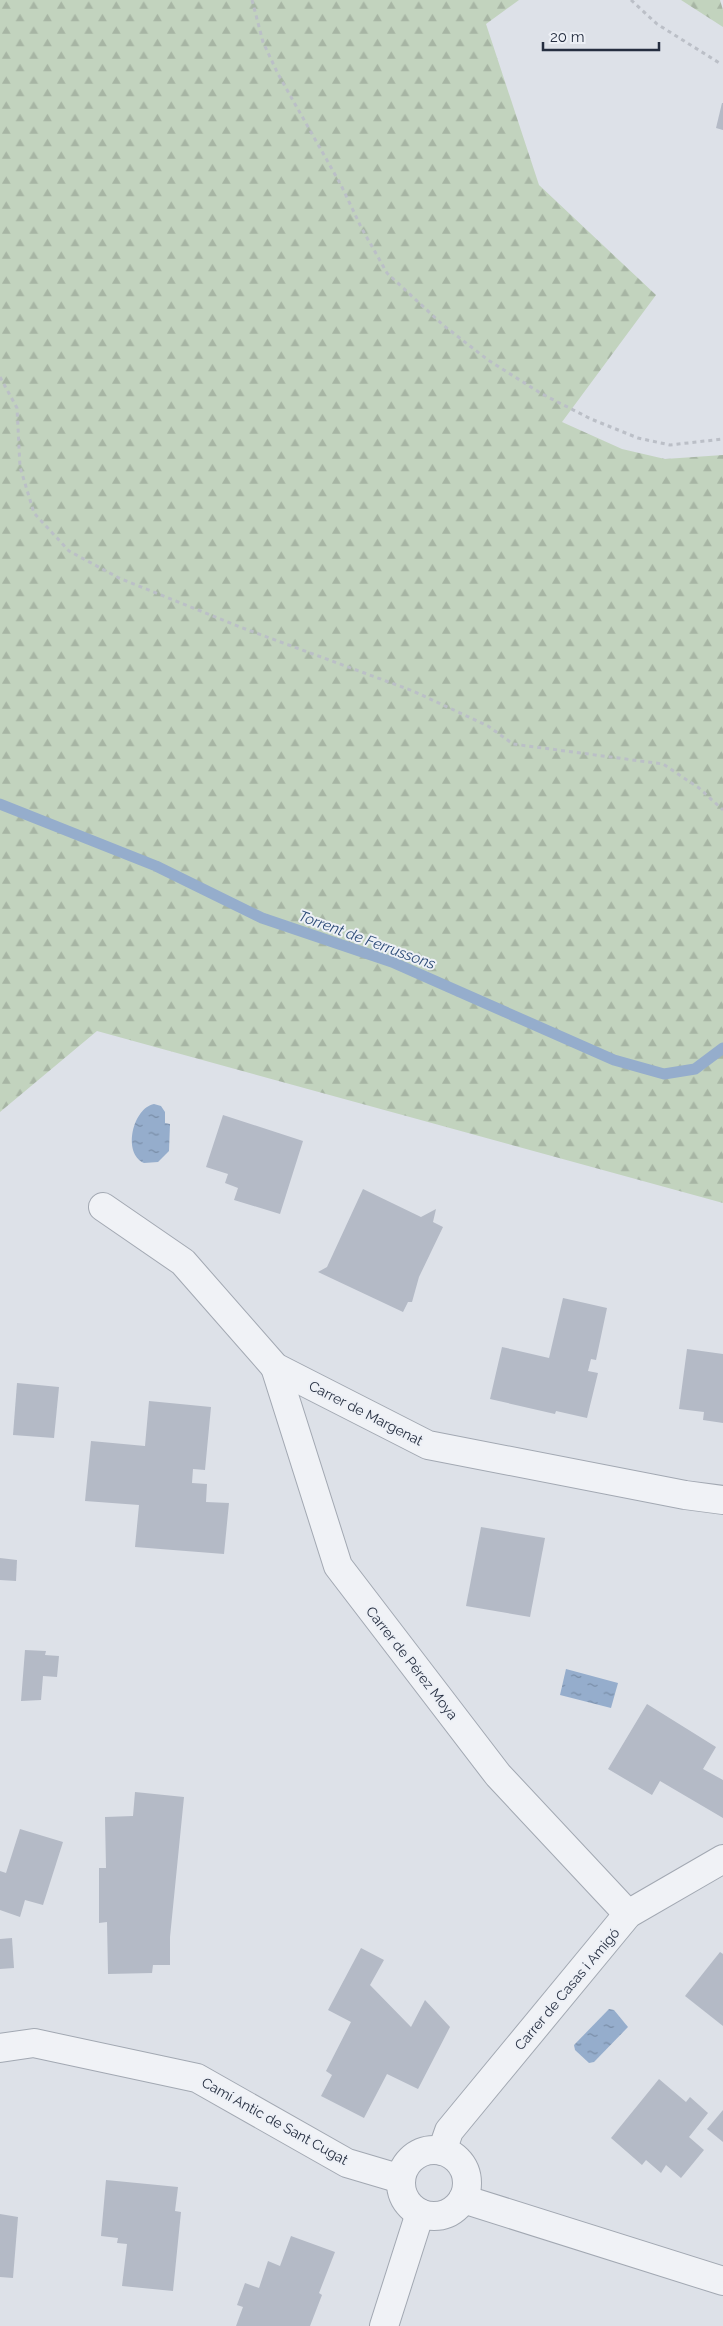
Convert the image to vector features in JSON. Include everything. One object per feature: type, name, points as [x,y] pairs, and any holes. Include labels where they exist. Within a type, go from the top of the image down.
[{"type":"street","name":"Carrer de Margenat","points":[[103,1207],[183,1262],[275,1367],[428,1445],[685,1495],[723,1500]]},
{"type":"street","name":"Carrer de Pérez Moya","points":[[275,1367],[338,1566],[498,1775],[628,1914]]},
{"type":"street","name":"Carrer de Casas i Amigó","points":[[442,2151],[448,2131],[628,1914],[723,1860]]},
{"type":"street","name":"Camí Antic de Sant Cugat","points":[[0,2048],[34,2043],[197,2078],[347,2163],[401,2179]]},
{"type":"street","points":[[428,2151],[442,2151],[454,2157],[465,2172],[467,2186],[463,2198],[455,2208],[444,2215],[432,2216],[420,2213],[404,2199],[401,2179],[406,2166],[416,2156],[428,2151]]},
{"type":"street","points":[[463,2198],[723,2281]]},
{"type":"street","points":[[384,2326],[420,2213]]},
{"type":"path","points":[[252,0],[263,42],[278,74],[341,185],[387,273],[429,312],[488,360],[542,394],[591,419],[638,438],[670,445],[723,439]]},
{"type":"path","points":[[632,0],[658,24],[721,64]]},
{"type":"path","points":[[0,377],[17,408],[20,467],[34,513],[69,551],[120,578],[240,627],[412,690],[488,726],[513,744],[664,764],[699,788],[723,810]]},
{"type":"green space","points":[[0,0],[519,0],[486,24],[539,185],[656,295],[562,422],[622,449],[665,459],[723,455],[723,1203],[97,1031],[0,1112]]},
{"type":"green space","points":[[681,0],[720,0],[723,10],[723,27]]},
{"type":"water","points":[[154,1104],[161,1106],[165,1112],[165,1123],[170,1124],[169,1151],[158,1162],[144,1163],[137,1158],[133,1150],[133,1131],[140,1114],[147,1107]]},
{"type":"water","points":[[566,1669],[618,1683],[611,1708],[560,1695]]},
{"type":"water","points":[[609,2009],[614,2010],[628,2027],[594,2062],[589,2063],[575,2050],[574,2045]]},
{"type":"building","points":[[723,103],[723,130],[716,128]]},
{"type":"building","points":[[223,1115],[303,1141],[280,1214],[234,1200],[238,1188],[225,1183],[228,1174],[206,1167]]},
{"type":"building","points":[[363,1189],[421,1217],[436,1209],[433,1222],[443,1227],[419,1277],[412,1302],[408,1302],[403,1312],[318,1272],[327,1267]]},
{"type":"building","points":[[563,1298],[607,1308],[596,1360],[591,1359],[588,1371],[598,1373],[587,1418],[556,1411],[555,1414],[490,1399],[502,1347],[549,1358]]},
{"type":"building","points":[[687,1349],[723,1354],[723,1423],[703,1420],[704,1412],[679,1409]]},
{"type":"building","points":[[17,1383],[59,1387],[54,1438],[13,1435]]},
{"type":"building","points":[[149,1401],[211,1407],[205,1470],[193,1469],[192,1483],[207,1484],[206,1502],[229,1503],[224,1554],[135,1547],[139,1505],[85,1501],[91,1441],[145,1446]]},
{"type":"building","points":[[481,1527],[545,1538],[530,1617],[466,1606]]},
{"type":"building","points":[[0,1558],[17,1560],[16,1581],[0,1580]]},
{"type":"building","points":[[25,1650],[46,1651],[45,1655],[59,1656],[57,1677],[43,1676],[41,1700],[21,1701]]},
{"type":"building","points":[[647,1704],[716,1747],[703,1769],[723,1780],[723,1818],[660,1781],[652,1795],[608,1769]]},
{"type":"building","points":[[135,1792],[184,1797],[170,1937],[170,1965],[153,1965],[152,1973],[108,1974],[107,1922],[99,1923],[99,1868],[106,1868],[105,1817],[133,1816]]},
{"type":"building","points":[[20,1829],[63,1842],[43,1905],[25,1900],[20,1917],[0,1910],[0,1871],[6,1873]]},
{"type":"building","points":[[12,1938],[14,1968],[0,1969],[0,1939]]},
{"type":"building","points":[[361,1948],[384,1960],[370,1985],[411,2027],[425,2000],[450,2027],[418,2089],[387,2074],[364,2118],[321,2096],[332,2075],[326,2071],[351,2022],[328,2010]]},
{"type":"building","points":[[720,1952],[723,1954],[723,2026],[685,1996]]},
{"type":"building","points":[[659,2079],[686,2102],[690,2097],[708,2113],[689,2137],[704,2150],[681,2178],[666,2165],[661,2173],[646,2160],[642,2165],[611,2138]]},
{"type":"building","points":[[723,2110],[723,2142],[707,2129]]},
{"type":"building","points":[[106,2180],[178,2187],[175,2211],[181,2212],[173,2291],[122,2286],[127,2244],[117,2243],[118,2238],[101,2236]]},
{"type":"building","points":[[0,2214],[18,2217],[13,2278],[0,2277]]},
{"type":"building","points":[[291,2236],[335,2252],[319,2293],[322,2295],[310,2326],[236,2326],[243,2307],[237,2305],[245,2283],[259,2288],[268,2261],[280,2266]]},
{"type":"waterway","name":"Torrent de Ferrussons","points":[[0,804],[156,866],[262,918],[392,962],[614,1060],[664,1074],[695,1069],[723,1048]]}]
